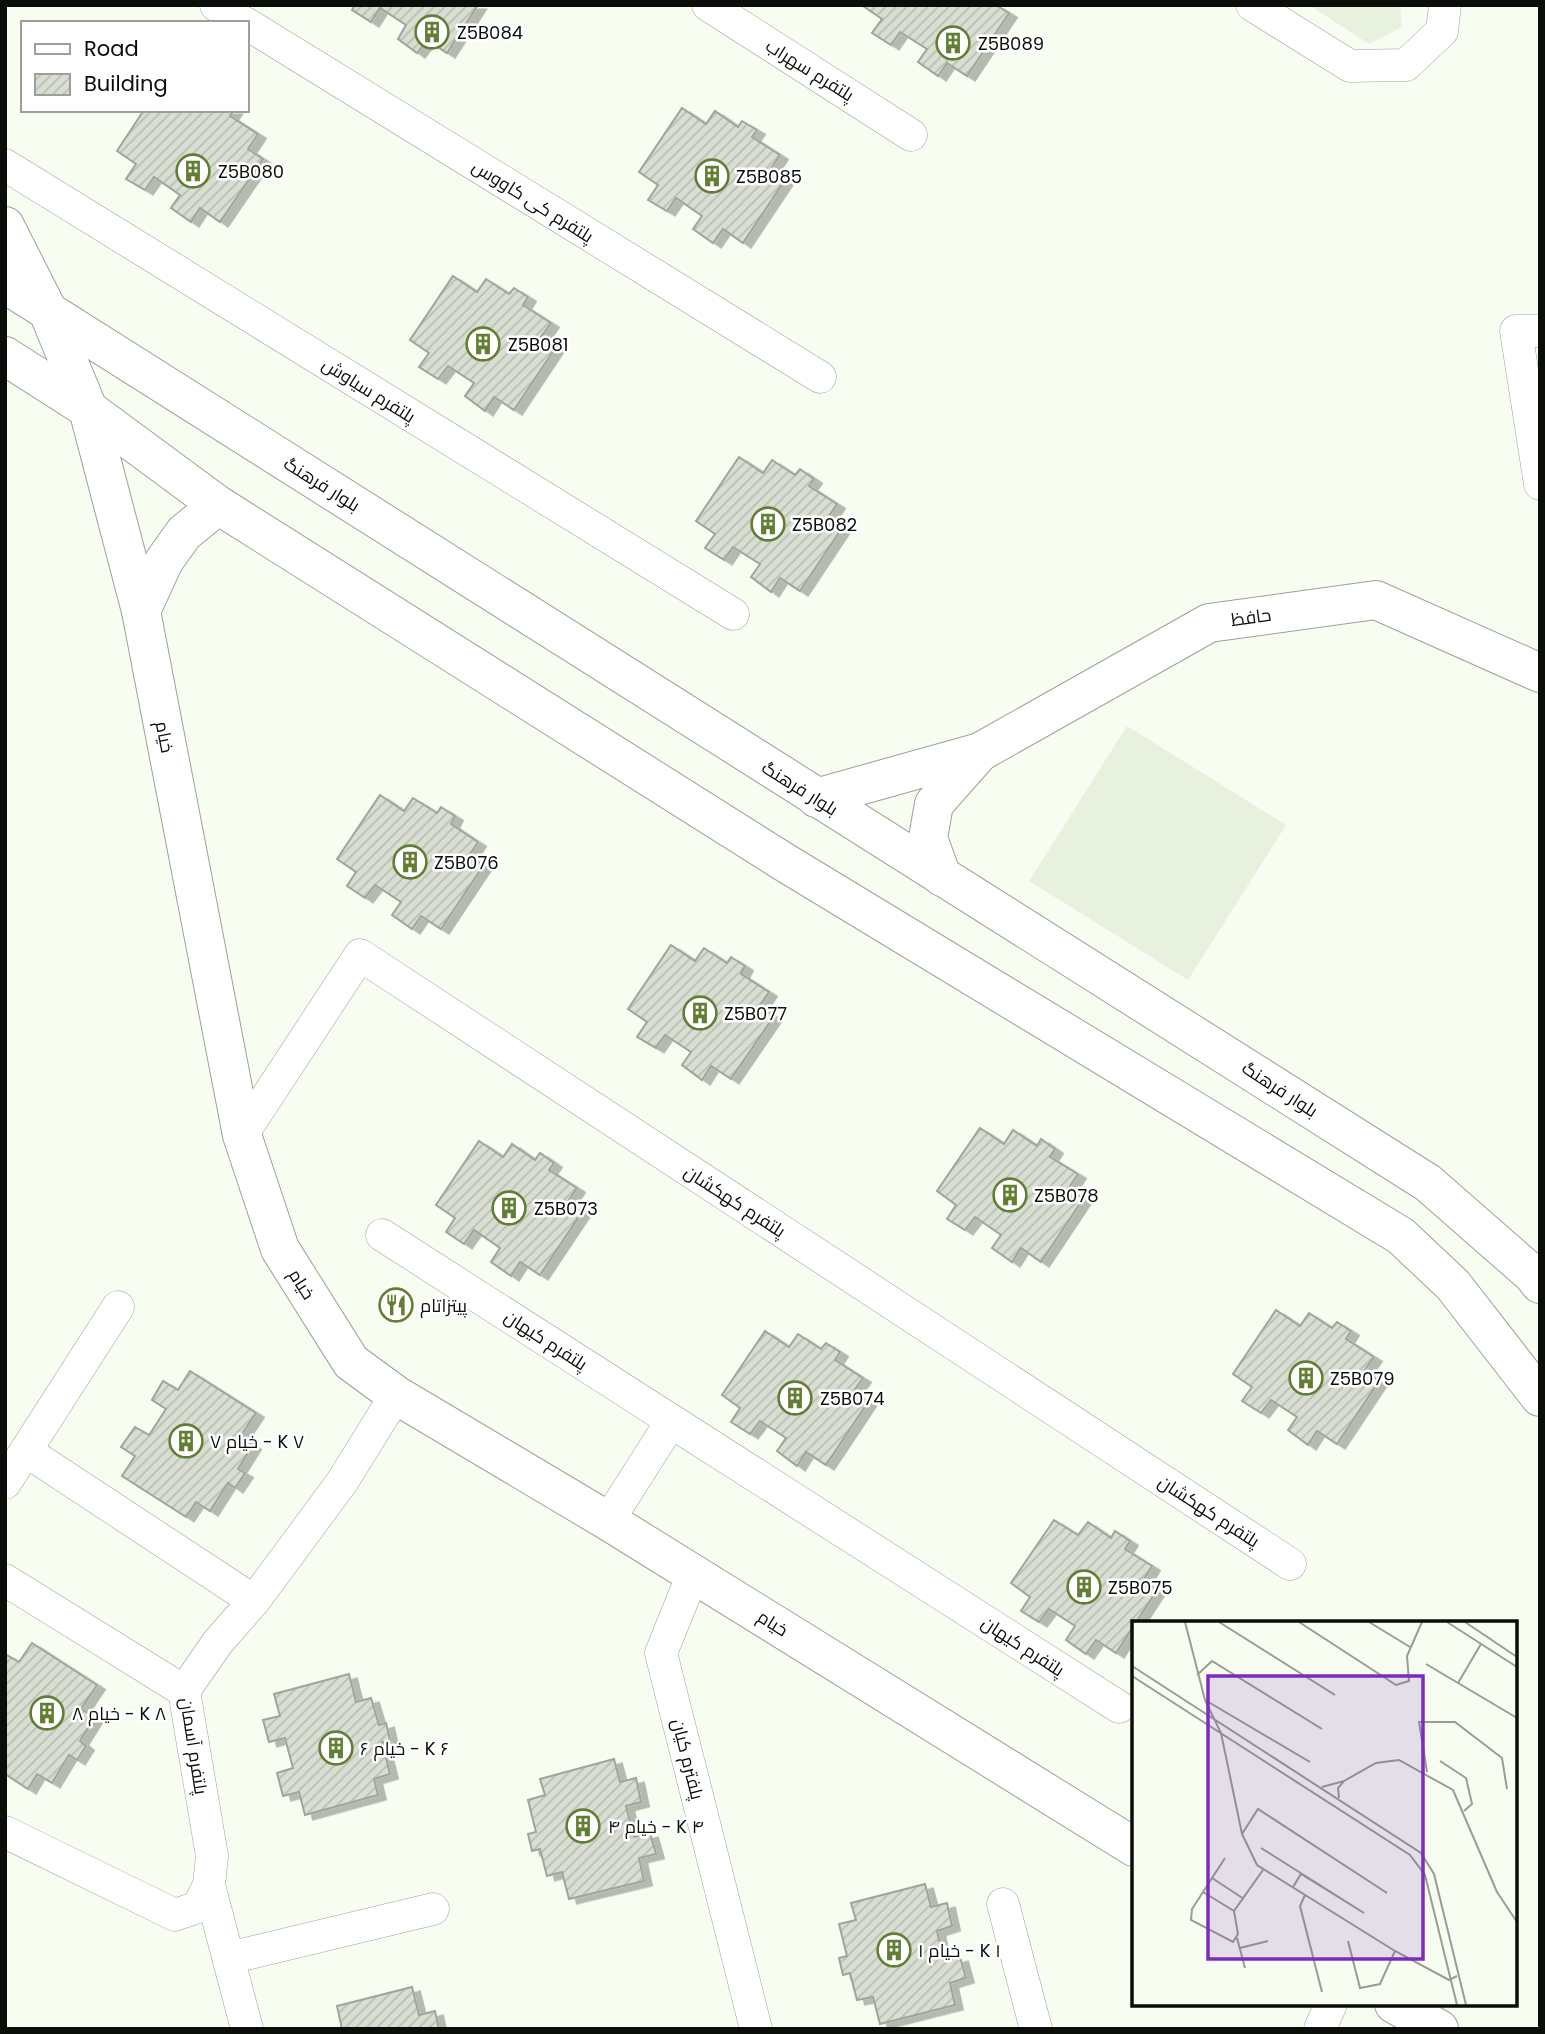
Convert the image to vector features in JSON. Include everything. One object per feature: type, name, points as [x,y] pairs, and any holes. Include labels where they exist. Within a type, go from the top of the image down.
[{"type":"main road","name":"خیام","points":[[5,226],[47,309],[89,409],[141,611],[242,1135],[280,1249],[351,1362],[396,1395],[608,1521],[1132,1846]]},
{"type":"main road","name":"بلوار فرهنگ","points":[[5,284],[1427,1183],[1532,1274],[1540,1284]]},
{"type":"main road","points":[[5,356],[89,409],[218,505],[772,854],[1401,1236],[1453,1284],[1540,1397]]},
{"type":"main road","points":[[141,611],[164,561],[184,533],[218,505]]},
{"type":"main road","name":"حافظ","points":[[980,752],[1209,623],[1376,600],[1540,673]]},
{"type":"main road","points":[[816,798],[980,752]]},
{"type":"main road","points":[[942,877],[928,838],[934,804],[980,752]]},
{"type":"main road","points":[[1398,2006],[1439,2029]]},
{"type":"street","name":"پلتفرم کی کاووس","points":[[216,5],[240,21]]},
{"type":"street","name":"پلتفرم سهراب","points":[[708,5],[912,135]]},
{"type":"street","points":[[1252,5],[1350,66],[1406,65],[1442,31],[1445,5]]},
{"type":"street","name":"پلتفرم کی کاووس","points":[[248,26],[820,377]]},
{"type":"street","name":"پلتفرم سیاوش","points":[[5,165],[733,614]]},
{"type":"street","points":[[1540,331],[1516,331],[1540,484]]},
{"type":"street","name":"پلتفرم کهکشان","points":[[242,1135],[360,955],[1290,1564]]},
{"type":"street","name":"پلتفرم کیهان","points":[[382,1235],[1113,1704],[671,1422],[608,1521]]},
{"type":"street","points":[[5,1482],[118,1307]]},
{"type":"street","name":"پلتفرم آسمان","points":[[247,2029],[209,1885],[212,1856],[184,1691],[218,1642],[254,1601],[342,1482],[396,1395]]},
{"type":"street","points":[[26,1451],[254,1601]]},
{"type":"street","name":"پلفترم کیان","points":[[693,1574],[661,1653],[756,2029]]},
{"type":"street","points":[[5,1580],[184,1691]]},
{"type":"street","points":[[5,1832],[175,1915],[198,1907],[209,1885]]},
{"type":"street","points":[[1003,1904],[1036,2029]]},
{"type":"street","points":[[229,1958],[433,1909]]},
{"type":"street","points":[[1320,2029],[1330,2006]]},
{"type":"shaded area","points":[[1309,5],[1400,5],[1402,27],[1369,44]]},
{"type":"shaded area","points":[[1127,726],[1286,825],[1188,980],[1029,881]]},
{"type":"building","name":"Z5B084","points":[[355,5],[478,5],[447,53],[427,40],[417,53],[398,39],[406,25],[380,8],[371,22],[352,10]]},
{"type":"building","name":"Z5B089","points":[[996,5],[1009,13],[967,76],[947,63],[938,76],[918,62],[927,49],[900,32],[891,45],[872,33],[882,19],[863,6]]},
{"type":"building","name":"Z5B085","points":[[682,108],[706,124],[715,111],[738,127],[742,121],[757,130],[752,137],[780,155],[770,170],[785,180],[743,243],[723,229],[713,243],[693,229],[702,216],[676,198],[667,211],[648,200],[658,185],[639,172]]},
{"type":"building","name":"Z5B080","points":[[143,112],[233,112],[230,116],[258,134],[248,149],[263,159],[220,222],[200,208],[191,222],[171,208],[180,195],[154,177],[145,190],[126,179],[136,164],[117,151]]},
{"type":"building","name":"Z5B081","points":[[453,276],[477,292],[486,279],[509,294],[514,288],[528,297],[523,305],[551,323],[541,337],[556,347],[514,410],[494,397],[485,411],[465,396],[474,383],[448,366],[438,379],[419,367],[429,353],[410,340]]},
{"type":"building","name":"Z5B082","points":[[739,457],[763,473],[772,460],[795,475],[800,469],[814,479],[809,486],[837,504],[827,519],[842,528],[800,591],[780,578],[771,592],[751,577],[760,564],[733,547],[724,560],[705,548],[715,534],[696,521]]},
{"type":"building","name":"Z5B076","points":[[380,795],[404,811],[413,798],[437,813],[441,807],[455,816],[451,824],[478,842],[469,856],[483,866],[441,929],[421,916],[412,929],[392,915],[401,902],[375,885],[365,898],[347,886],[356,872],[337,859]]},
{"type":"building","name":"Z5B077","points":[[671,945],[695,961],[704,948],[727,963],[731,957],[745,966],[741,974],[769,992],[759,1007],[774,1016],[731,1079],[711,1066],[702,1080],[682,1065],[691,1052],[665,1035],[656,1048],[637,1037],[647,1022],[628,1009]]},
{"type":"building","name":"Z5B078","points":[[980,1128],[1004,1144],[1013,1130],[1037,1146],[1041,1139],[1055,1149],[1050,1157],[1078,1174],[1068,1189],[1083,1199],[1041,1262],[1021,1248],[1012,1262],[992,1248],[1001,1235],[975,1217],[965,1230],[947,1219],[956,1205],[937,1191]]},
{"type":"building","name":"Z5B073","points":[[479,1141],[503,1157],[512,1144],[535,1160],[540,1153],[554,1163],[549,1170],[577,1188],[567,1203],[582,1212],[540,1275],[520,1262],[511,1276],[491,1262],[500,1248],[474,1230],[464,1244],[446,1232],[455,1218],[436,1205]]},
{"type":"building","name":"Z5B079","points":[[1276,1310],[1300,1326],[1309,1313],[1332,1328],[1337,1322],[1351,1331],[1346,1339],[1374,1357],[1364,1371],[1379,1381],[1337,1444],[1317,1431],[1308,1445],[1288,1430],[1297,1417],[1271,1400],[1261,1413],[1242,1401],[1252,1387],[1233,1374]]},
{"type":"building","name":"Z5B074","points":[[765,1331],[789,1347],[798,1334],[821,1349],[826,1343],[840,1352],[835,1360],[863,1378],[853,1392],[868,1402],[826,1465],[806,1452],[797,1466],[777,1451],[786,1438],[760,1421],[750,1434],[731,1422],[740,1408],[722,1395]]},
{"type":"building","name":"خیام ۷ - K ۷","points":[[190,1371],[256,1413],[240,1437],[253,1445],[238,1469],[245,1473],[235,1488],[228,1483],[210,1511],[196,1502],[186,1517],[122,1476],[135,1456],[121,1447],[135,1427],[149,1435],[166,1409],[152,1400],[163,1381],[178,1390]]},
{"type":"building","name":"Z5B075","points":[[1054,1520],[1078,1535],[1088,1522],[1111,1538],[1115,1531],[1130,1541],[1125,1549],[1152,1566],[1143,1581],[1157,1590],[1137,1621],[1132,1621],[1132,1628],[1116,1653],[1096,1640],[1086,1654],[1066,1640],[1075,1626],[1049,1609],[1039,1622],[1021,1611],[1030,1597],[1011,1583]]},
{"type":"building","name":"خیام ۸ - K ۸","points":[[32,1643],[97,1685],[81,1709],[95,1717],[80,1741],[86,1746],[77,1760],[69,1755],[52,1783],[37,1774],[28,1789],[5,1774],[5,1654],[19,1662]]},
{"type":"building","name":"خیام ۶ - K ۶","points":[[349,1674],[356,1702],[371,1698],[379,1725],[386,1723],[390,1740],[382,1742],[390,1774],[374,1779],[378,1795],[305,1815],[299,1792],[283,1796],[277,1773],[293,1768],[285,1738],[269,1742],[263,1720],[280,1716],[274,1694]]},
{"type":"building","name":"خیام ۴ - K ۴","points":[[614,1759],[620,1782],[636,1778],[641,1802],[626,1806],[634,1837],[650,1833],[656,1854],[639,1858],[644,1881],[569,1899],[562,1872],[547,1876],[540,1849],[532,1851],[528,1834],[536,1832],[528,1800],[545,1795],[540,1779]]},
{"type":"building","name":"خیام ۱ - K ۱","points":[[925,1884],[931,1907],[947,1903],[952,1926],[937,1931],[944,1961],[960,1957],[966,1978],[950,1983],[955,2005],[880,2024],[873,1997],[857,2000],[850,1973],[843,1975],[839,1958],[847,1956],[839,1924],[856,1920],[851,1903]]},
{"type":"building","points":[[412,1987],[419,2015],[435,2011],[439,2029],[342,2029],[337,2006]]},
{"type":"place","name":"Z5B084","points":[[432,32]]},
{"type":"place","name":"Z5B089","points":[[953,43]]},
{"type":"place","name":"Z5B080","points":[[193,171]]},
{"type":"place","name":"Z5B085","points":[[712,176]]},
{"type":"place","name":"Z5B081","points":[[483,344]]},
{"type":"place","name":"Z5B082","points":[[768,524]]},
{"type":"place","name":"Z5B076","points":[[410,862]]},
{"type":"place","name":"Z5B077","points":[[700,1013]]},
{"type":"place","name":"Z5B078","points":[[1010,1195]]},
{"type":"place","name":"Z5B073","points":[[509,1208]]},
{"type":"place","name":"پیتزاتام","points":[[396,1305]]},
{"type":"place","name":"Z5B079","points":[[1306,1378]]},
{"type":"place","name":"Z5B074","points":[[795,1398]]},
{"type":"place","name":"خیام ۷ - K ۷","points":[[186,1441]]},
{"type":"place","name":"Z5B075","points":[[1084,1587]]},
{"type":"place","name":"خیام ۸ - K ۸","points":[[47,1713]]},
{"type":"place","name":"خیام ۶ - K ۶","points":[[336,1748]]},
{"type":"place","name":"خیام ۴ - K ۴","points":[[583,1826]]},
{"type":"place","name":"خیام ۱ - K ۱","points":[[894,1950]]}]
